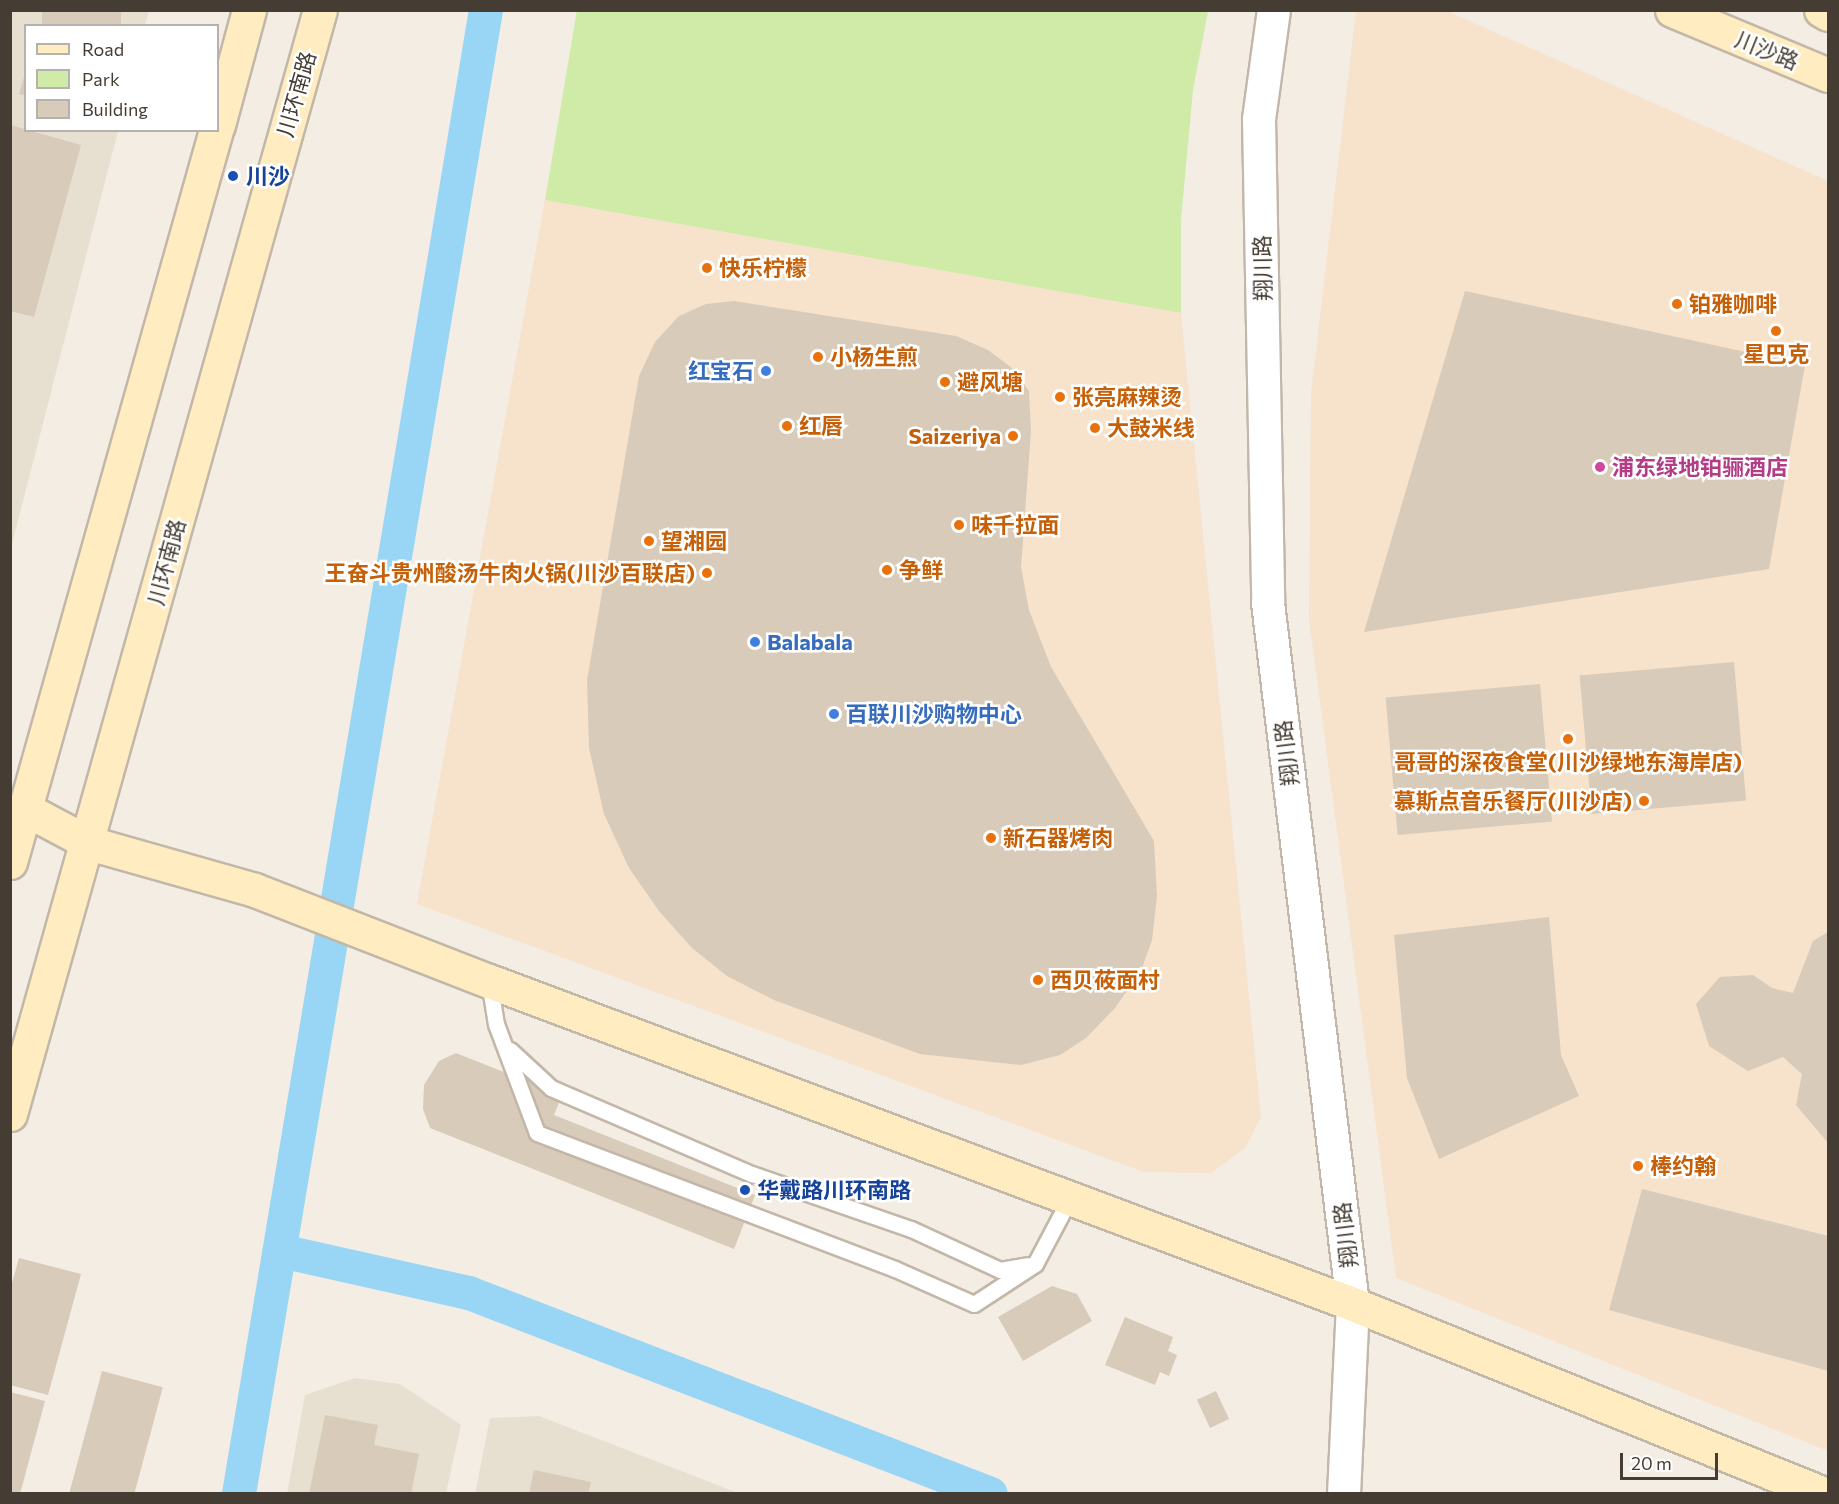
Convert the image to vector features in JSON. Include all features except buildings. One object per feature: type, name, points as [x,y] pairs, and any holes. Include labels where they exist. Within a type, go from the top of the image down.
[{"type":"main road","points":[[219,121],[249,10]]},
{"type":"main road","name":"川环南路","points":[[10,1114],[89,843],[320,10]]},
{"type":"main road","name":"川沙路","points":[[1672,10],[1828,75]]},
{"type":"main road","points":[[1821,10],[1828,14]]},
{"type":"main road","points":[[10,861],[215,132]]},
{"type":"main road","points":[[25,809],[89,843],[255,890],[489,981],[1353,1304],[1824,1494]]},
{"type":"street","name":"翔川路","points":[[1274,10],[1259,119],[1268,603],[1353,1304],[1344,1494]]},
{"type":"lane","points":[[489,981],[496,1024],[507,1048],[537,1133],[895,1269],[974,1304],[1035,1264],[1070,1198]]},
{"type":"lane","points":[[507,1048],[551,1088],[752,1174],[911,1229],[1000,1270],[1035,1264]]},
{"type":"shaded area","points":[[11,11],[149,11],[145,24],[24,24],[24,132],[118,132],[11,548]]},
{"type":"shaded area","points":[[1356,11],[1447,11],[1828,181],[1828,1451],[1396,1278],[1309,619],[1311,393]]},
{"type":"shaded area","points":[[545,200],[1181,313],[1261,1117],[1245,1148],[1211,1173],[1144,1172],[417,904]]},
{"type":"shaded area","points":[[355,1378],[400,1384],[461,1425],[446,1493],[287,1494],[305,1395]]},
{"type":"shaded area","points":[[539,1416],[738,1493],[475,1494],[490,1418]]},
{"type":"green space","points":[[577,10],[1208,11],[1193,90],[1181,220],[1181,313],[545,200]]},
{"type":"waterway","points":[[239,1494],[486,10]]},
{"type":"waterway","points":[[281,1251],[469,1293],[991,1494]]},
{"type":"place","name":"川沙","points":[[233,176]]},
{"type":"place","name":"快乐柠檬","points":[[707,268]]},
{"type":"place","name":"铂雅咖啡","points":[[1677,304]]},
{"type":"place","name":"星巴克","points":[[1776,331]]},
{"type":"place","name":"小杨生煎","points":[[818,357]]},
{"type":"place","name":"红宝石","points":[[766,371]]},
{"type":"place","name":"避风塘","points":[[945,382]]},
{"type":"place","name":"张亮麻辣烫","points":[[1060,397]]},
{"type":"place","name":"红唇","points":[[787,426]]},
{"type":"place","name":"大鼓米线","points":[[1095,428]]},
{"type":"place","name":"Saizeriya","points":[[1013,436]]},
{"type":"place","name":"浦东绿地铂骊酒店","points":[[1600,467]]},
{"type":"place","name":"味千拉面","points":[[959,525]]},
{"type":"place","name":"望湘园","points":[[649,541]]},
{"type":"place","name":"争鲜","points":[[887,570]]},
{"type":"place","name":"王奋斗贵州酸汤牛肉火锅(川沙百联店)","points":[[707,573]]},
{"type":"place","name":"Balabala","points":[[755,642]]},
{"type":"place","name":"百联川沙购物中心","points":[[834,714]]},
{"type":"place","name":"哥哥的深夜食堂(川沙绿地东海岸店)","points":[[1568,739]]},
{"type":"place","name":"慕斯点音乐餐厅(川沙店)","points":[[1644,801]]},
{"type":"place","name":"新石器烤肉","points":[[991,838]]},
{"type":"place","name":"西贝莜面村","points":[[1038,980]]},
{"type":"place","name":"棒约翰","points":[[1638,1166]]},
{"type":"place","name":"华戴路川环南路","points":[[745,1190]]}]
